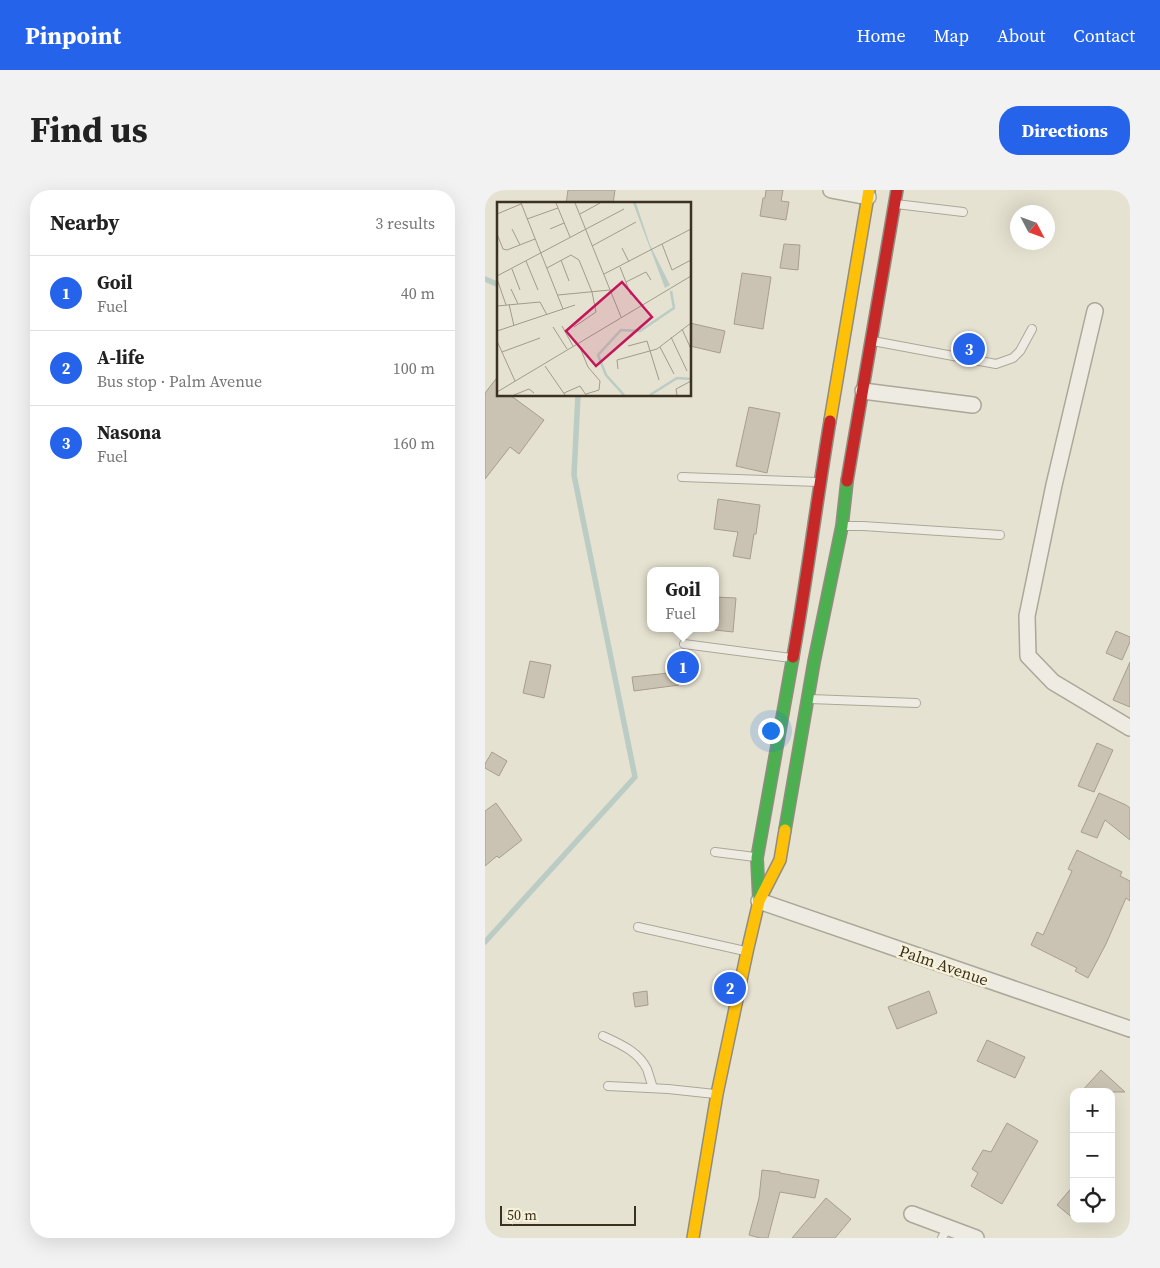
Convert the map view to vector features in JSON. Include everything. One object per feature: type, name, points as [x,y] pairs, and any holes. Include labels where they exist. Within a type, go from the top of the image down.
[{"type":"main road","points":[[693,1238],[717,1094],[747,952],[759,901],[780,860],[808,699],[842,526],[846,487],[897,190]]},
{"type":"main road","points":[[759,901],[757,858],[807,576],[820,482],[868,193]]},
{"type":"street","points":[[831,190],[868,193]]},
{"type":"street","points":[[1095,312],[1054,485],[1027,616],[1028,656],[1053,682],[1130,728]]},
{"type":"street","points":[[863,391],[973,405]]},
{"type":"street","name":"Palm Avenue","points":[[759,901],[1130,1029]]},
{"type":"street","points":[[912,1214],[945,1233],[977,1238]]},
{"type":"lane","points":[[894,204],[963,212]]},
{"type":"lane","points":[[871,341],[996,364],[1013,358],[1020,351],[1032,330]]},
{"type":"lane","points":[[683,477],[820,482]]},
{"type":"lane","points":[[842,526],[1000,535]]},
{"type":"lane","points":[[684,644],[793,658]]},
{"type":"lane","points":[[808,699],[916,703]]},
{"type":"lane","points":[[715,852],[757,858]]},
{"type":"lane","points":[[638,927],[747,952]]},
{"type":"lane","points":[[603,1036],[630,1050],[641,1060],[647,1070],[653,1088]]},
{"type":"lane","points":[[608,1086],[717,1094]]},
{"type":"building","points":[[568,190],[615,190],[613,202],[566,202]]},
{"type":"building","points":[[766,190],[783,190],[781,201],[789,202],[786,220],[760,216]]},
{"type":"building","points":[[784,244],[800,245],[798,270],[780,268]]},
{"type":"building","points":[[742,273],[771,277],[763,329],[734,324]]},
{"type":"building","points":[[691,323],[725,331],[720,353],[691,346]]},
{"type":"building","points":[[497,378],[497,396],[511,396],[544,420],[519,454],[510,447],[485,479],[485,393]]},
{"type":"building","points":[[749,407],[780,413],[767,473],[736,466]]},
{"type":"building","points":[[718,499],[760,505],[750,559],[733,556],[738,532],[714,529]]},
{"type":"building","points":[[719,597],[736,598],[733,632],[719,630]]},
{"type":"building","points":[[1116,631],[1130,637],[1130,642],[1122,660],[1106,653]]},
{"type":"building","points":[[530,661],[551,665],[544,698],[523,693]]},
{"type":"building","points":[[1130,662],[1130,707],[1113,700]]},
{"type":"building","points":[[678,672],[679,685],[634,691],[632,677]]},
{"type":"building","points":[[1097,743],[1113,750],[1094,792],[1078,786]]},
{"type":"building","points":[[492,752],[507,761],[499,776],[485,768],[485,764]]},
{"type":"building","points":[[1099,793],[1130,808],[1130,840],[1105,820],[1097,838],[1081,832]]},
{"type":"building","points":[[496,803],[522,840],[499,858],[497,856],[485,866],[485,811]]},
{"type":"building","points":[[1077,850],[1122,872],[1120,876],[1130,881],[1130,901],[1126,898],[1106,944],[1088,978],[1075,971],[1077,968],[1031,945],[1037,932],[1043,935],[1072,871],[1068,869]]},
{"type":"building","points":[[647,991],[648,1005],[635,1007],[633,993]]},
{"type":"building","points":[[929,991],[937,1013],[897,1029],[888,1007]]},
{"type":"building","points":[[987,1040],[1025,1057],[1015,1078],[977,1061]]},
{"type":"building","points":[[1101,1070],[1125,1092],[1115,1092],[1115,1088],[1085,1088]]},
{"type":"building","points":[[1007,1123],[1038,1141],[1002,1204],[971,1186],[978,1173],[972,1169],[983,1150],[991,1152]]},
{"type":"building","points":[[762,1170],[819,1180],[815,1198],[780,1192],[768,1238],[749,1235],[759,1198]]},
{"type":"building","points":[[1070,1190],[1070,1216],[1057,1205]]},
{"type":"building","points":[[826,1198],[851,1219],[835,1238],[792,1238]]},
{"type":"waterway","points":[[485,279],[497,284]]},
{"type":"waterway","points":[[485,942],[635,777],[574,475],[578,396]]},
{"type":"traffic: fast","points":[[785,830],[814,662],[842,526],[847,481]]},
{"type":"traffic: fast","points":[[759,900],[757,858],[793,657]]},
{"type":"traffic: slow","points":[[830,421],[869,190]]},
{"type":"traffic: slow","points":[[693,1238],[717,1094],[747,952],[759,901],[780,860],[785,830]]},
{"type":"traffic: jam","points":[[847,481],[897,190]]},
{"type":"traffic: jam","points":[[793,657],[830,421]]},
{"type":"place","name":"Nasona","points":[[969,349]]},
{"type":"place","name":"Goil","points":[[683,667]]},
{"type":"place","name":"A-life","points":[[730,988]]}]
